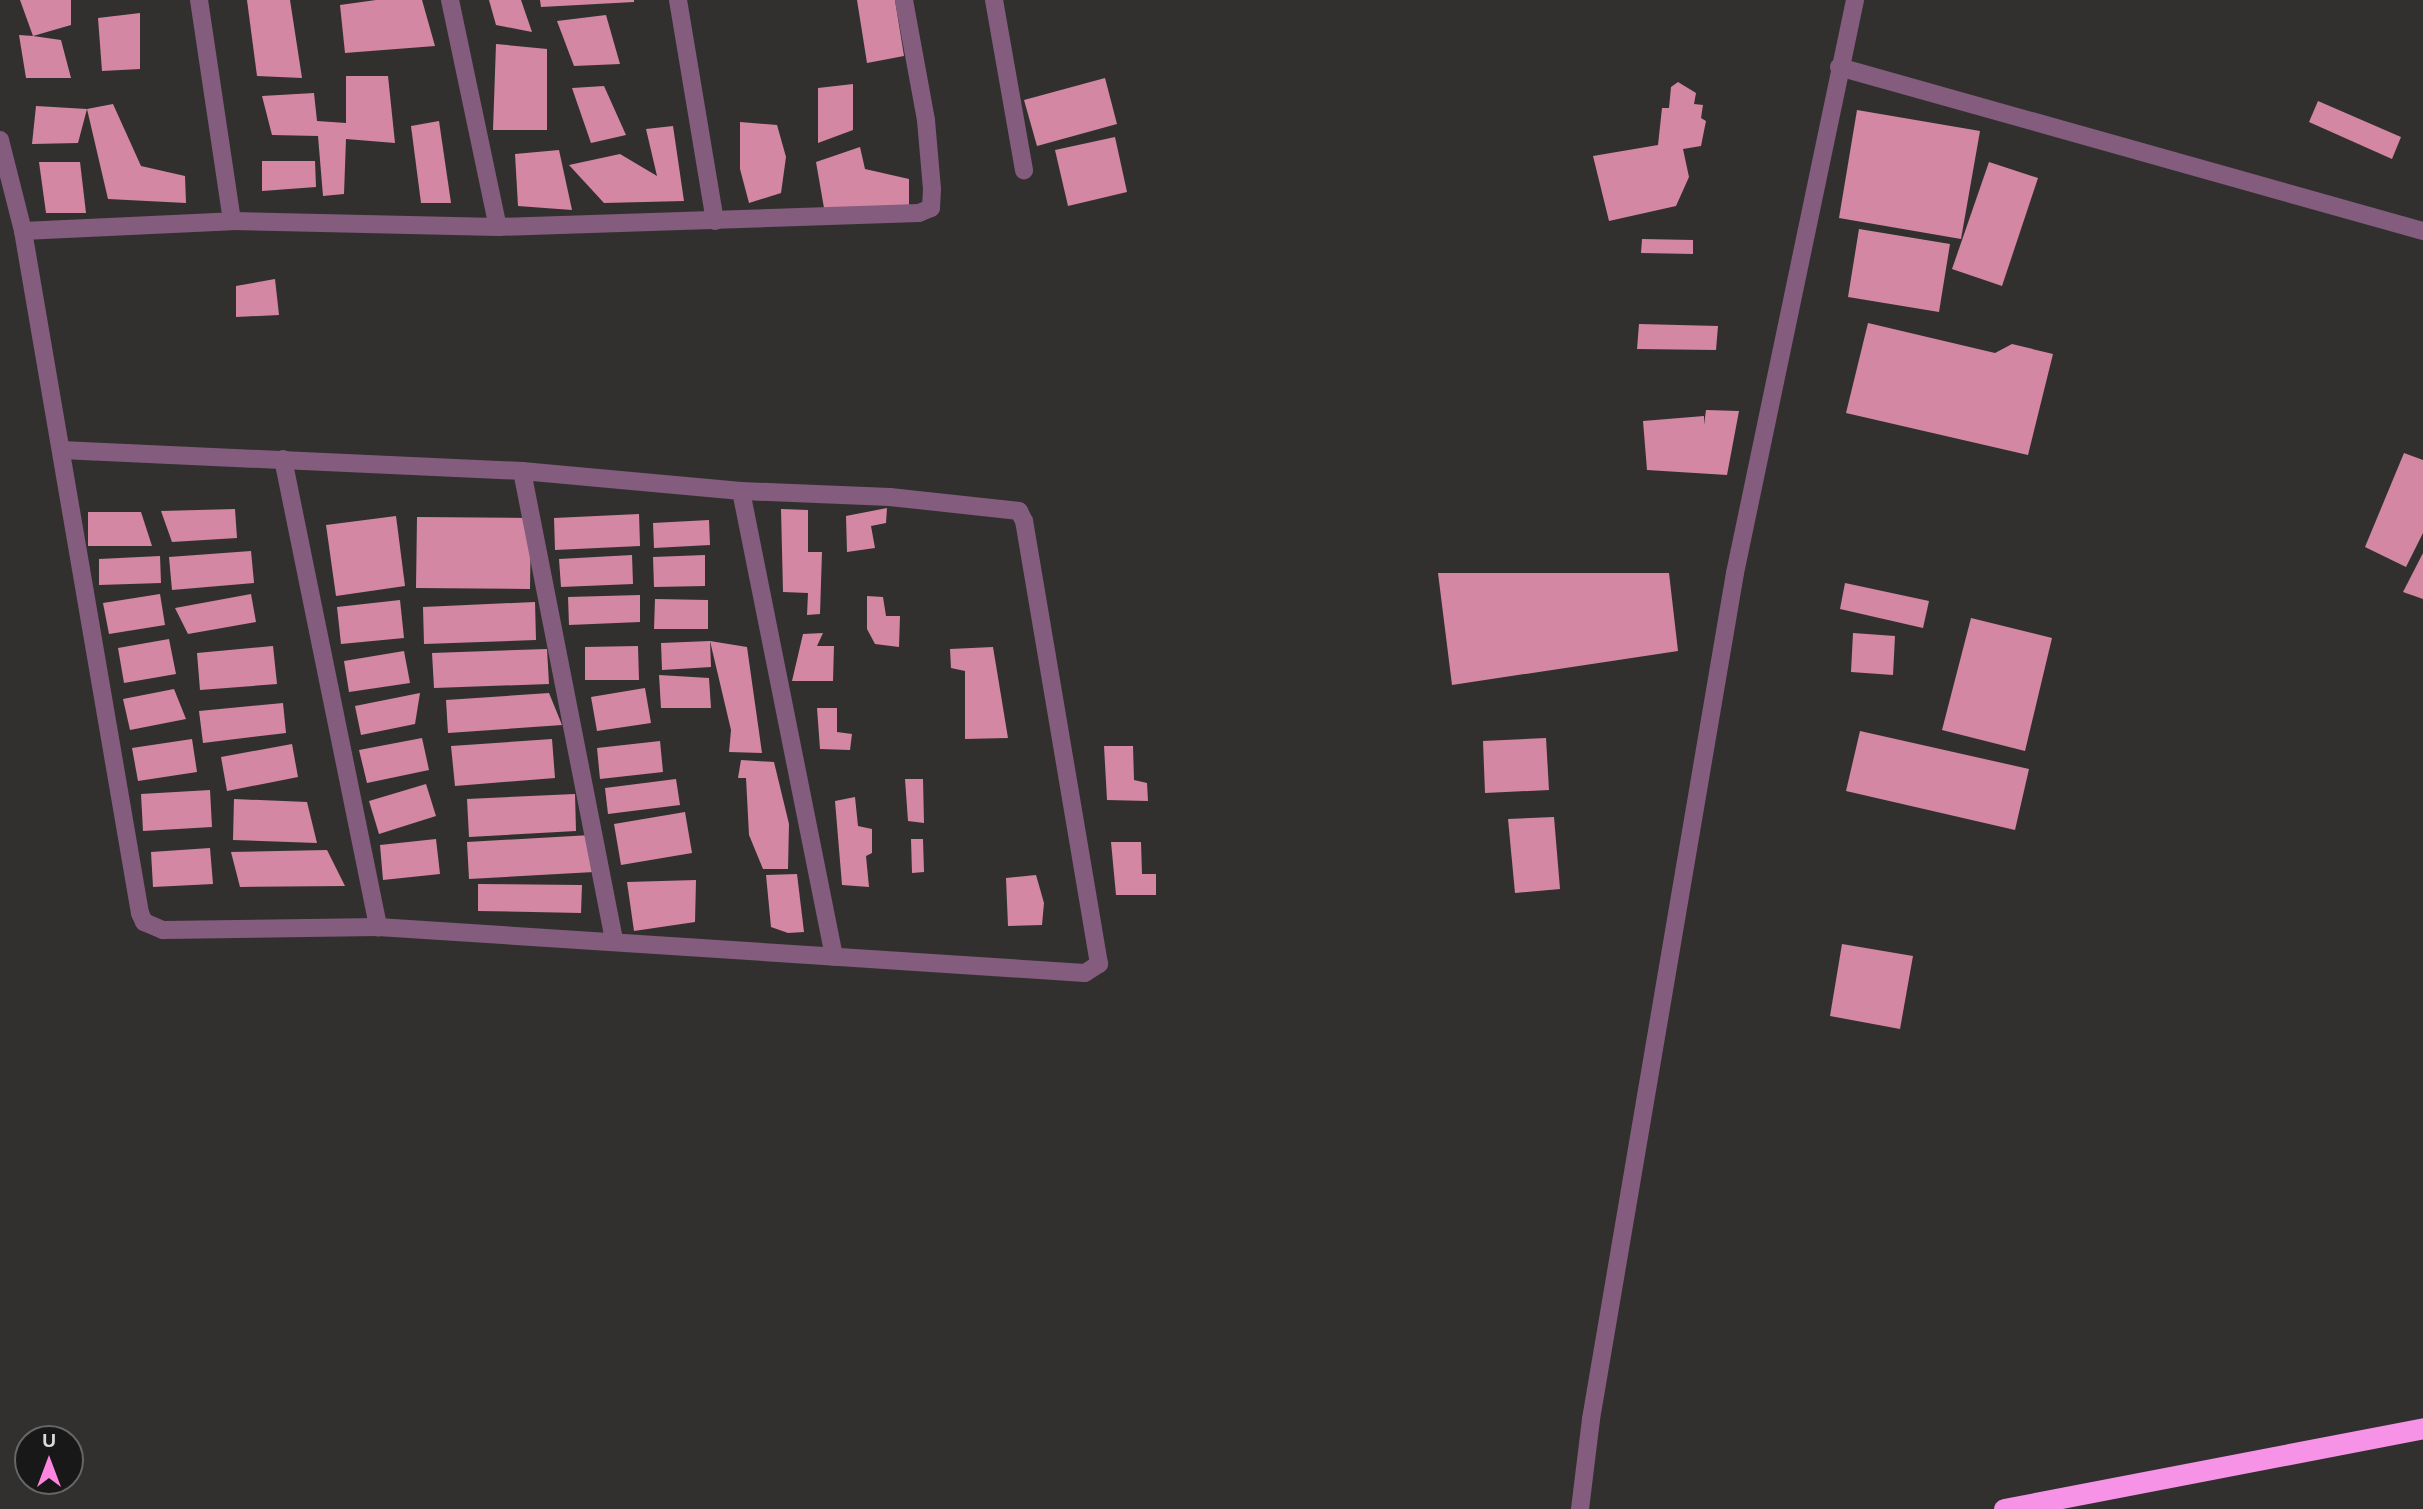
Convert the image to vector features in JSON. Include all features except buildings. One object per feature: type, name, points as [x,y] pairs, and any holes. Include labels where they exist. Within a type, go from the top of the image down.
[{"type":"highway","points":[[2004,1509],[2423,1428]]},
{"type":"street","points":[[199,0],[232,221]]},
{"type":"street","points":[[450,0],[498,227]]},
{"type":"street","points":[[678,0],[715,221]]},
{"type":"street","points":[[23,232],[232,221],[498,227],[919,213],[931,208],[926,120],[904,0]]},
{"type":"street","points":[[994,0],[1024,170]]},
{"type":"street","points":[[1580,1509],[1591,1419],[1735,573],[1855,0]]},
{"type":"street","points":[[1839,67],[2423,231]]},
{"type":"street","points":[[0,140],[23,232],[61,450],[144,922],[163,930],[378,927],[1085,973],[1099,964],[1024,521],[1018,511],[890,497],[741,491],[522,471],[61,450]]},
{"type":"street","points":[[284,459],[378,927]]},
{"type":"street","points":[[522,471],[614,941]]},
{"type":"street","points":[[741,491],[834,957]]}]
